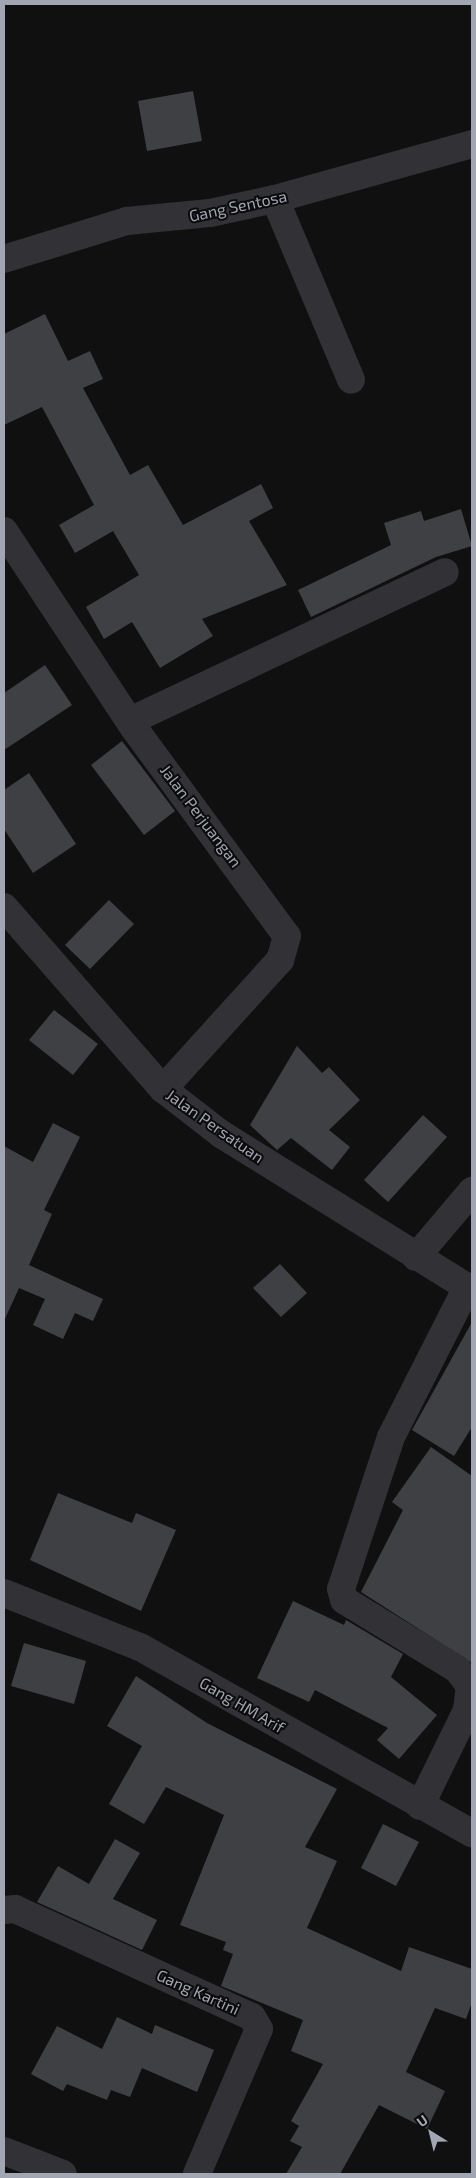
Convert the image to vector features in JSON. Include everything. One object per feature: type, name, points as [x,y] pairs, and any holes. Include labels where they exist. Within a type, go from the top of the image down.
[{"type":"street","name":"Gang Sentosa","points":[[4,259],[127,221],[210,213],[276,199],[472,144]]},
{"type":"street","points":[[276,199],[351,380]]},
{"type":"street","name":"Jalan Perjuangan","points":[[4,531],[130,721],[287,936],[280,960],[163,1089]]},
{"type":"street","points":[[130,721],[446,572]]},
{"type":"street","name":"Jalan Persatuan","points":[[4,907],[163,1089],[221,1134],[469,1289]]},
{"type":"street","points":[[416,1257],[472,1191]]},
{"type":"street","points":[[420,1806],[472,1696],[467,1680],[457,1670],[344,1600],[341,1589],[392,1437],[469,1289]]},
{"type":"street","name":"Gang HM Arif","points":[[4,1593],[140,1647],[420,1806],[472,1833]]},
{"type":"street","name":"Gang Kartini","points":[[9,1910],[248,2014],[256,2022],[259,2029],[197,2174]]},
{"type":"street","points":[[4,2151],[63,2174]]},
{"type":"building","points":[[193,91],[202,141],[147,151],[138,101]]},
{"type":"building","points":[[45,314],[68,361],[90,351],[103,379],[83,388],[130,475],[148,465],[183,525],[261,484],[273,508],[249,521],[287,585],[202,619],[213,636],[160,668],[132,622],[104,639],[86,607],[139,575],[113,531],[75,553],[59,525],[94,505],[42,407],[4,425],[4,334]]},
{"type":"building","points":[[461,509],[472,546],[436,557],[311,617],[298,590],[391,545],[384,523],[421,511],[424,521]]},
{"type":"building","points":[[45,665],[72,705],[4,750],[4,693]]},
{"type":"building","points":[[122,741],[175,811],[144,835],[91,765]]},
{"type":"building","points":[[29,773],[76,844],[33,873],[4,829],[4,790]]},
{"type":"building","points":[[109,900],[134,924],[90,969],[65,945]]},
{"type":"building","points":[[54,1010],[98,1044],[73,1075],[29,1040]]},
{"type":"building","points":[[297,1046],[322,1073],[329,1067],[360,1100],[329,1130],[350,1147],[332,1170],[291,1138],[277,1150],[250,1125]]},
{"type":"building","points":[[423,1115],[447,1137],[388,1202],[364,1180]]},
{"type":"building","points":[[53,1123],[80,1137],[44,1210],[52,1214],[29,1265],[103,1299],[93,1321],[75,1313],[63,1339],[33,1325],[45,1299],[19,1288],[4,1321],[4,1146],[33,1162]]},
{"type":"building","points":[[280,1264],[307,1293],[281,1317],[253,1288]]},
{"type":"building","points":[[472,1322],[472,1427],[454,1456],[412,1430]]},
{"type":"building","points":[[431,1447],[472,1476],[472,1663],[361,1592],[403,1510],[392,1502]]},
{"type":"building","points":[[58,1493],[132,1523],[136,1513],[176,1530],[141,1611],[30,1560]]},
{"type":"building","points":[[293,1601],[344,1625],[346,1620],[403,1654],[391,1677],[437,1715],[399,1759],[377,1740],[388,1728],[315,1690],[309,1702],[257,1678]]},
{"type":"building","points":[[24,1643],[86,1661],[74,1704],[11,1686]]},
{"type":"building","points":[[136,1676],[207,1723],[337,1789],[305,1847],[337,1861],[307,1928],[401,1971],[409,1947],[472,1969],[472,2002],[466,2019],[435,2008],[406,2072],[445,2091],[427,2129],[379,2105],[340,2174],[286,2174],[302,2147],[290,2141],[299,2126],[291,2121],[323,2064],[291,2051],[303,2020],[221,1986],[233,1954],[223,1950],[226,1942],[180,1925],[224,1815],[166,1787],[144,1824],[109,1804],[142,1746],[107,1726]]},
{"type":"building","points":[[383,1824],[419,1842],[396,1886],[361,1868]]},
{"type":"building","points":[[115,1839],[140,1853],[113,1899],[157,1920],[142,1950],[37,1902],[58,1866],[89,1884]]},
{"type":"building","points":[[117,2017],[152,2034],[155,2025],[214,2050],[197,2092],[142,2068],[130,2097],[111,2090],[107,2100],[67,2084],[63,2091],[31,2074],[57,2026],[102,2049]]}]
